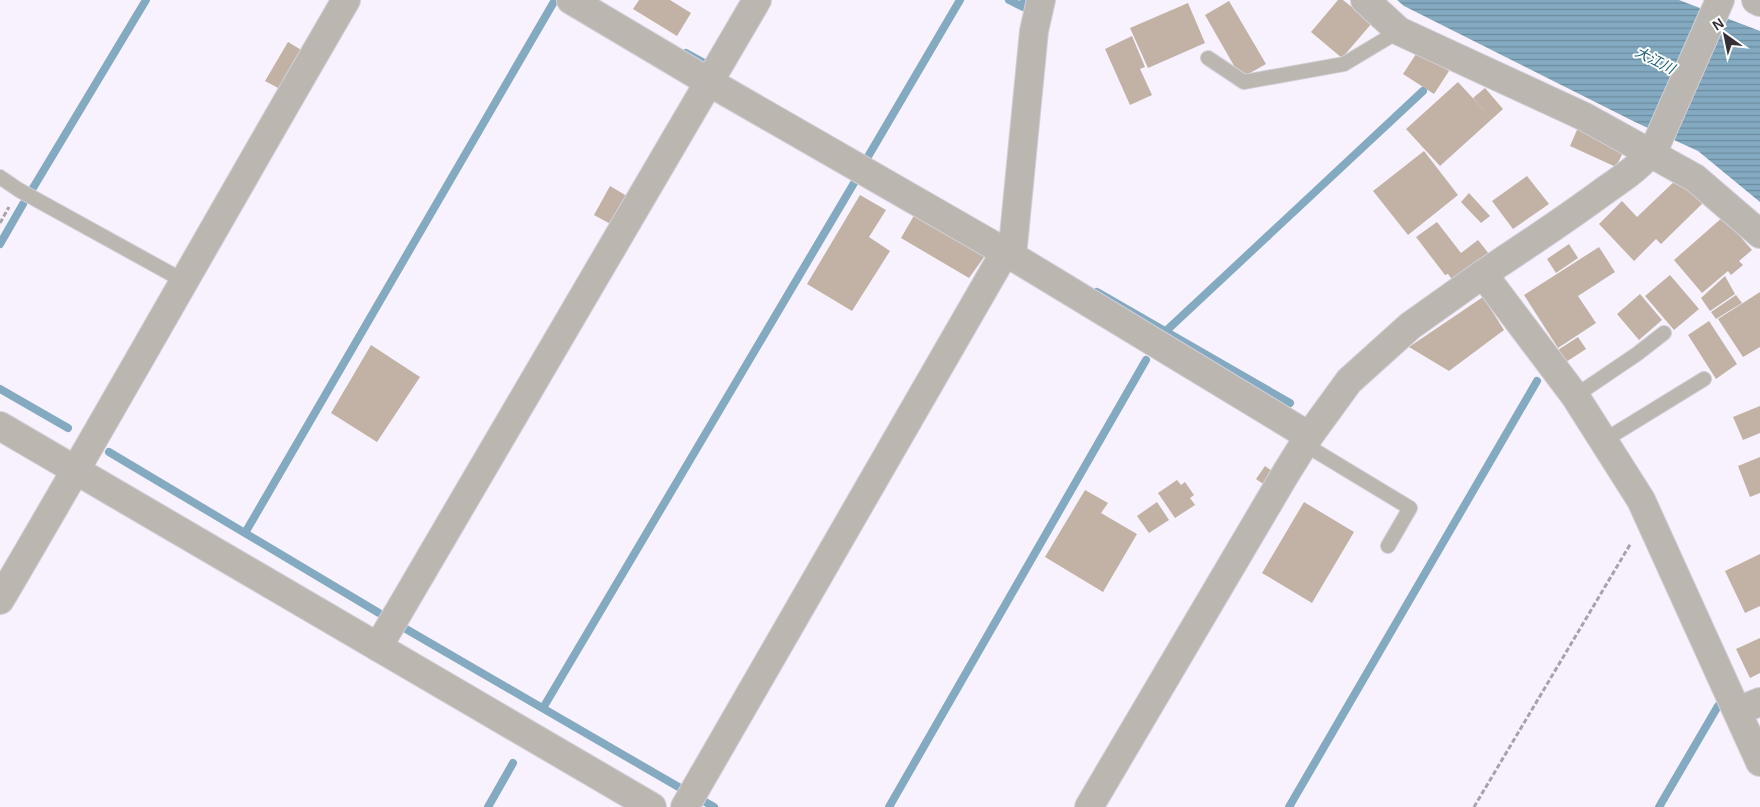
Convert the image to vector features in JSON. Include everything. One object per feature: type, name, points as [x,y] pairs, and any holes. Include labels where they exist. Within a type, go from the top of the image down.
[{"type":"street","points":[[0,600],[346,0]]},
{"type":"street","points":[[571,0],[709,82],[1008,254],[1307,440]]},
{"type":"street","points":[[378,647],[757,0]]},
{"type":"street","points":[[685,807],[1008,254],[1034,31],[1041,0]]},
{"type":"street","points":[[1365,0],[1399,31],[1654,149],[1695,178],[1760,234]]},
{"type":"street","points":[[1089,807],[1307,440],[1349,381],[1410,326],[1483,274],[1561,223],[1628,174],[1654,149],[1720,0]]},
{"type":"street","points":[[1756,0],[1760,2]]},
{"type":"street","points":[[1483,274],[1575,396],[1641,500],[1749,707],[1760,762]]},
{"type":"street","points":[[0,426],[652,807]]},
{"type":"lane","points":[[1208,58],[1244,82],[1344,64],[1399,31]]},
{"type":"lane","points":[[0,177],[19,190],[184,281]]},
{"type":"lane","points":[[1575,396],[1637,354],[1664,333]]},
{"type":"lane","points":[[1603,440],[1704,379]]},
{"type":"lane","points":[[1307,440],[1410,508],[1388,546]]},
{"type":"path","points":[[1474,807],[1648,515]]},
{"type":"water","name":"大江川","points":[[1397,0],[1679,0],[1760,31],[1760,202],[1698,151],[1635,122],[1404,6]]},
{"type":"building","points":[[639,0],[670,0],[691,13],[677,36],[633,9]]},
{"type":"building","points":[[1338,0],[1343,0],[1372,23],[1342,58],[1311,32]]},
{"type":"building","points":[[1229,1],[1266,64],[1241,78],[1205,15]]},
{"type":"building","points":[[1188,3],[1205,43],[1148,68],[1130,28]]},
{"type":"building","points":[[1132,36],[1145,67],[1140,69],[1152,95],[1130,105],[1105,49]]},
{"type":"building","points":[[288,42],[303,51],[280,89],[265,81]]},
{"type":"building","points":[[1418,51],[1449,71],[1434,94],[1403,74]]},
{"type":"building","points":[[1458,82],[1492,119],[1440,166],[1406,129]]},
{"type":"building","points":[[1485,88],[1503,109],[1492,119],[1473,98]]},
{"type":"building","points":[[1580,123],[1627,144],[1616,167],[1570,146]]},
{"type":"building","points":[[1424,151],[1458,195],[1408,235],[1373,191]]},
{"type":"building","points":[[1527,176],[1549,204],[1513,229],[1492,201]]},
{"type":"building","points":[[1679,177],[1703,203],[1661,244],[1656,239],[1634,261],[1599,224],[1622,201],[1637,217]]},
{"type":"building","points":[[610,186],[632,199],[616,227],[594,215]]},
{"type":"building","points":[[1469,193],[1490,216],[1481,223],[1461,202]]},
{"type":"building","points":[[860,195],[886,210],[869,237],[890,251],[852,311],[807,284]]},
{"type":"building","points":[[916,212],[987,253],[969,278],[901,238]]},
{"type":"building","points":[[1723,217],[1752,250],[1739,261],[1743,265],[1731,275],[1728,271],[1702,293],[1674,260]]},
{"type":"building","points":[[1437,222],[1461,253],[1478,240],[1493,259],[1457,286],[1448,274],[1445,275],[1416,237]]},
{"type":"building","points":[[1569,244],[1578,258],[1556,273],[1547,259]]},
{"type":"building","points":[[1599,247],[1615,272],[1578,296],[1596,323],[1558,348],[1524,295]]},
{"type":"building","points":[[1670,275],[1699,309],[1674,330],[1645,296]]},
{"type":"building","points":[[1725,276],[1735,294],[1710,311],[1701,298]]},
{"type":"building","points":[[1760,292],[1760,347],[1743,357],[1718,319]]},
{"type":"building","points":[[1640,294],[1662,320],[1639,340],[1617,314]]},
{"type":"building","points":[[1736,295],[1742,303],[1716,319],[1711,312]]},
{"type":"building","points":[[1483,297],[1504,330],[1449,371],[1409,347]]},
{"type":"building","points":[[1709,321],[1737,364],[1716,379],[1688,335]]},
{"type":"building","points":[[1578,337],[1586,349],[1566,362],[1558,350]]},
{"type":"building","points":[[371,345],[420,377],[377,442],[331,413]]},
{"type":"building","points":[[1760,406],[1760,433],[1743,440],[1733,417]]},
{"type":"building","points":[[1760,457],[1760,493],[1750,497],[1738,466]]},
{"type":"building","points":[[1265,466],[1275,473],[1266,486],[1256,479]]},
{"type":"building","points":[[1177,480],[1181,485],[1185,482],[1194,495],[1190,498],[1195,505],[1175,518],[1158,493]]},
{"type":"building","points":[[1085,490],[1108,503],[1101,513],[1137,534],[1103,592],[1045,557]]},
{"type":"building","points":[[1157,502],[1169,520],[1149,533],[1137,516]]},
{"type":"building","points":[[1304,502],[1354,532],[1312,603],[1262,573]]},
{"type":"building","points":[[1760,554],[1760,606],[1745,613],[1725,571]]},
{"type":"building","points":[[1760,638],[1760,673],[1750,678],[1736,649]]},
{"type":"waterway","points":[[33,188],[146,0]]},
{"type":"waterway","points":[[245,533],[555,0]]},
{"type":"waterway","points":[[866,160],[960,0]]},
{"type":"waterway","points":[[1009,0],[1023,7],[1024,0]]},
{"type":"waterway","points":[[686,53],[706,64]]},
{"type":"waterway","points":[[1166,331],[1423,91]]},
{"type":"waterway","points":[[543,708],[857,178]]},
{"type":"waterway","points":[[0,244],[23,204]]},
{"type":"waterway","points":[[1097,292],[1290,403]]},
{"type":"waterway","points":[[889,807],[1146,360]]},
{"type":"waterway","points":[[1289,807],[1537,381]]},
{"type":"waterway","points":[[0,389],[68,428]]},
{"type":"waterway","points":[[109,452],[379,613]]},
{"type":"waterway","points":[[406,629],[682,789]]},
{"type":"waterway","points":[[1659,807],[1718,706]]},
{"type":"waterway","points":[[488,807],[513,763]]},
{"type":"waterway","points":[[700,799],[714,807]]}]
